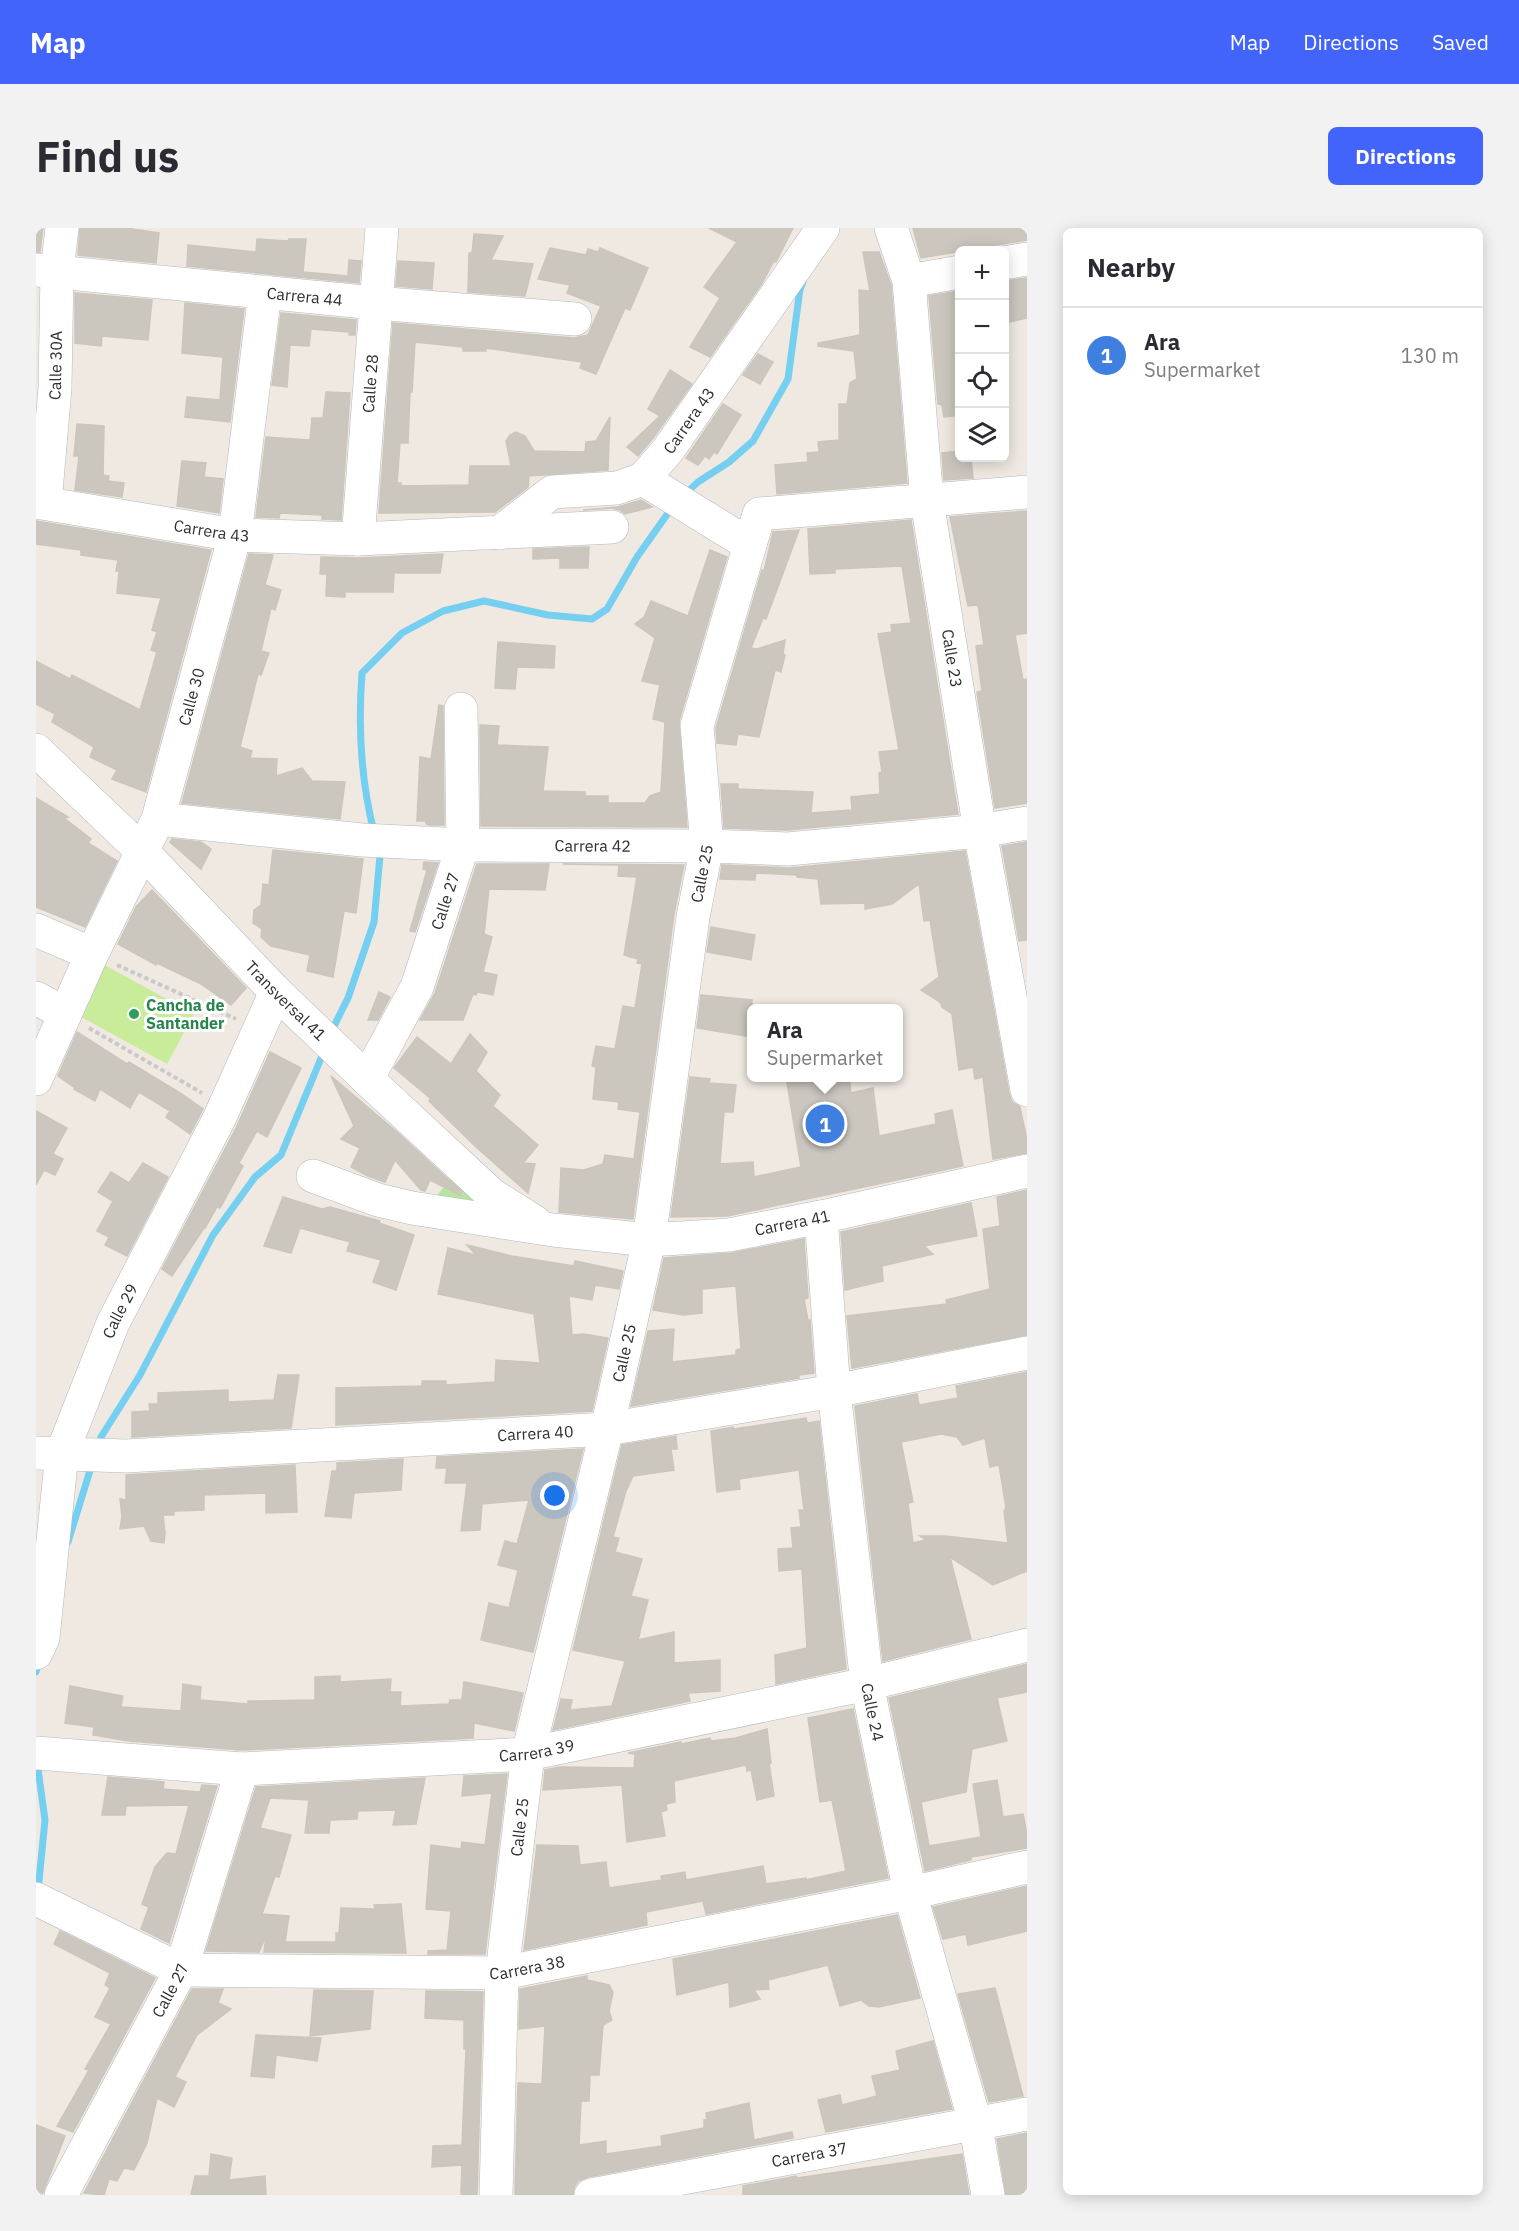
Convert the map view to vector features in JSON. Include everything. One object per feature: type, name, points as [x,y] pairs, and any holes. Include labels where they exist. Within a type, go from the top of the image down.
[{"type":"street","name":"Calle 30A","points":[[41,502],[54,388],[47,270],[62,228]]},
{"type":"street","name":"Calle 28","points":[[358,539],[382,228]]},
{"type":"street","name":"Carrera 43","points":[[666,494],[668,450],[823,228]]},
{"type":"street","name":"Calle 23","points":[[892,230],[909,281],[927,501],[980,831],[1027,1090]]},
{"type":"street","points":[[1009,262],[1027,259]]},
{"type":"street","name":"Carrera 44","points":[[47,270],[375,303],[575,319]]},
{"type":"street","points":[[909,281],[955,273]]},
{"type":"street","name":"Calle 30","points":[[36,1079],[92,954],[158,819],[235,535],[265,292]]},
{"type":"street","points":[[499,533],[552,492],[617,488],[666,494],[750,545]]},
{"type":"street","points":[[927,501],[1027,492]]},
{"type":"street","name":"Calle 25","points":[[496,2195],[502,1973],[528,1754],[607,1429],[649,1240],[693,917],[707,846],[697,726],[759,514],[927,501]]},
{"type":"street","name":"Carrera 43","points":[[41,502],[235,535],[358,539],[612,527]]},
{"type":"street","name":"Calle 27","points":[[367,1079],[417,987],[463,845],[461,709]]},
{"type":"street","name":"Transversal 41","points":[[36,750],[143,852],[276,992],[367,1079],[492,1195],[527,1218],[553,1230]]},
{"type":"street","name":"Carrera 42","points":[[158,819],[362,840],[463,845],[707,846],[788,849],[980,831],[1027,823]]},
{"type":"street","points":[[36,930],[92,954]]},
{"type":"street","name":"Calle 29","points":[[36,1653],[43,1638],[57,1453],[113,1323],[225,1106],[276,992]]},
{"type":"street","points":[[36,998],[65,1014]]},
{"type":"street","name":"Carrera 41","points":[[553,1230],[649,1240],[729,1235],[1027,1171]]},
{"type":"street","points":[[313,1176],[378,1200],[412,1208],[553,1230]]},
{"type":"street","name":"Calle 24","points":[[821,1217],[834,1390],[867,1684],[910,1893],[975,2122],[988,2195]]},
{"type":"street","name":"Carrera 40","points":[[57,1453],[126,1456],[607,1429],[834,1390],[1027,1353]]},
{"type":"street","name":"Carrera 39","points":[[36,1753],[242,1769],[528,1754],[867,1684],[1027,1645]]},
{"type":"street","name":"Calle 27","points":[[61,2195],[181,1970],[242,1769]]},
{"type":"street","name":"Carrera 38","points":[[45,1903],[181,1970],[502,1973],[910,1893],[1027,1867]]},
{"type":"street","name":"Carrera 37","points":[[591,2195],[1027,2114]]},
{"type":"path","points":[[92,954],[259,1029]]},
{"type":"path","points":[[65,1014],[225,1106]]},
{"type":"green space","name":"Cancha de Santander","points":[[101,963],[194,1014],[167,1064],[74,1013]]},
{"type":"green space","points":[[452,1177],[496,1214],[431,1203]]},
{"type":"building","points":[[36,228],[43,228],[40,252],[36,252]]},
{"type":"building","points":[[80,228],[126,228],[159,233],[156,263],[78,255]]},
{"type":"building","points":[[709,228],[793,228],[776,262],[774,261],[762,283],[710,357],[690,347],[720,298],[704,287],[737,242]]},
{"type":"building","points":[[913,228],[1027,228],[1027,240],[992,246],[955,246],[955,252],[921,258]]},
{"type":"building","points":[[474,234],[503,236],[491,260],[533,264],[525,296],[468,292],[469,253],[472,253]]},
{"type":"building","points":[[257,239],[288,241],[289,239],[306,239],[303,272],[348,276],[349,260],[361,261],[359,283],[187,266],[188,245],[256,252]]},
{"type":"building","points":[[550,248],[586,255],[588,249],[598,252],[600,248],[648,268],[630,310],[625,308],[596,374],[580,368],[582,362],[486,348],[486,351],[463,351],[463,347],[415,342],[408,443],[400,443],[397,483],[401,483],[401,486],[469,485],[470,466],[511,466],[506,441],[516,432],[525,436],[534,451],[585,452],[586,442],[596,441],[610,417],[608,470],[529,476],[528,487],[495,512],[379,513],[393,323],[574,338],[588,335],[601,306],[567,293],[570,285],[538,279]]},
{"type":"building","points":[[863,252],[879,252],[891,285],[907,483],[777,494],[775,465],[808,462],[807,453],[819,452],[818,442],[839,440],[839,404],[847,404],[850,383],[857,379],[854,351],[818,346],[818,343],[860,335],[859,290],[870,291]]},
{"type":"building","points":[[398,261],[434,263],[432,289],[396,286]]},
{"type":"building","points":[[1027,278],[1027,318],[1009,322],[1009,280]]},
{"type":"building","points":[[955,292],[955,416],[944,417],[942,405],[938,404],[929,296]]},
{"type":"building","points":[[75,293],[152,300],[148,340],[102,336],[101,346],[75,343]]},
{"type":"building","points":[[185,303],[244,309],[230,422],[185,417],[187,397],[220,400],[223,357],[182,353]]},
{"type":"building","points":[[281,313],[356,320],[355,335],[349,335],[349,332],[311,329],[309,346],[290,345],[287,387],[272,385]]},
{"type":"building","points":[[758,354],[773,362],[760,384],[743,375]]},
{"type":"building","points":[[670,370],[692,384],[638,456],[627,447],[660,416],[648,409]]},
{"type":"building","points":[[326,392],[350,393],[341,520],[322,519],[322,515],[280,513],[279,518],[256,517],[266,437],[310,440],[312,418],[323,418]]},
{"type":"building","points":[[723,404],[741,415],[717,454],[714,452],[709,459],[705,456],[698,465],[686,458]]},
{"type":"building","points":[[77,424],[104,426],[103,475],[109,476],[108,481],[124,483],[122,497],[75,490],[79,456],[74,456]]},
{"type":"building","points":[[955,452],[955,462],[971,462],[973,478],[944,480],[942,453]]},
{"type":"building","points":[[182,461],[206,463],[204,477],[223,479],[219,513],[177,506]]},
{"type":"building","points":[[641,500],[652,507],[625,514],[612,508],[583,510],[618,507]]},
{"type":"building","points":[[1027,511],[1027,633],[1015,635],[1023,680],[1027,679],[1027,803],[995,808],[977,692],[982,691],[976,646],[984,645],[978,605],[968,606],[950,517]]},
{"type":"building","points":[[911,520],[958,814],[787,830],[724,828],[721,784],[738,784],[738,789],[813,792],[811,813],[852,810],[851,797],[880,794],[879,773],[882,772],[879,752],[899,750],[878,634],[892,632],[891,625],[911,623],[902,566],[835,569],[835,573],[810,574],[808,529]]},
{"type":"building","points":[[36,521],[211,550],[146,792],[112,779],[117,770],[90,757],[94,747],[52,722],[55,714],[36,704],[36,661],[70,679],[72,675],[140,710],[157,652],[151,650],[157,632],[152,630],[161,598],[117,593],[118,560],[81,555],[81,550],[36,544]]},
{"type":"building","points":[[799,530],[766,619],[763,618],[751,648],[757,649],[785,640],[783,654],[785,655],[781,672],[775,670],[759,737],[738,734],[736,745],[717,743],[716,728],[762,570],[764,571],[773,532]]},
{"type":"building","points":[[589,547],[588,568],[560,568],[560,558],[533,559],[533,549]]},
{"type":"building","points":[[710,550],[727,557],[679,721],[687,827],[481,826],[480,725],[499,726],[497,745],[548,747],[543,791],[585,792],[585,796],[608,796],[608,803],[645,803],[650,796],[661,792],[665,722],[653,719],[660,685],[642,681],[655,638],[635,624],[644,617],[651,601],[688,616]]},
{"type":"building","points":[[249,554],[273,555],[265,585],[281,590],[275,610],[271,608],[261,651],[269,653],[261,675],[258,674],[240,747],[252,751],[250,758],[277,759],[276,776],[302,768],[312,781],[345,782],[340,819],[182,803]]},
{"type":"building","points":[[443,554],[440,573],[394,573],[393,592],[345,592],[345,597],[326,596],[327,574],[320,574],[321,557],[359,558]]},
{"type":"building","points":[[498,642],[555,646],[554,668],[517,667],[515,689],[495,688]]},
{"type":"building","points":[[439,705],[443,706],[444,825],[430,825],[426,824],[426,821],[417,821],[420,757],[431,759]]},
{"type":"building","points":[[36,798],[68,817],[64,818],[91,839],[88,843],[117,861],[85,927],[36,907]]},
{"type":"building","points":[[172,839],[201,842],[211,849],[201,869],[170,842]]},
{"type":"building","points":[[1027,842],[1027,940],[1019,941],[1002,846]]},
{"type":"building","points":[[273,850],[363,859],[356,913],[344,911],[333,977],[307,971],[310,955],[271,946],[261,937],[262,929],[253,923],[254,910],[261,905],[263,884],[269,885]]},
{"type":"building","points":[[965,851],[1009,1093],[1012,1102],[1020,1107],[1027,1140],[1027,1153],[993,1159],[983,1077],[975,1079],[973,1067],[959,1070],[952,1014],[942,1007],[940,1002],[921,990],[939,977],[930,920],[924,921],[919,884],[892,904],[865,909],[865,903],[821,904],[818,879],[797,877],[797,875],[756,873],[755,880],[720,879],[722,865],[790,868]]},
{"type":"building","points":[[424,862],[438,863],[415,932],[410,931],[427,870],[423,869]]},
{"type":"building","points":[[477,864],[549,864],[545,890],[489,889],[484,934],[492,937],[483,972],[497,975],[493,995],[477,992],[476,995],[473,994],[463,1020],[420,1020],[435,993]]},
{"type":"building","points":[[563,864],[684,865],[674,914],[633,1219],[559,1212],[561,1168],[584,1170],[603,1164],[605,1155],[634,1159],[640,1112],[618,1109],[619,1102],[593,1099],[596,1067],[592,1066],[596,1046],[615,1049],[623,1006],[635,1008],[642,964],[637,963],[638,959],[624,955],[637,877],[618,876],[619,865]]},
{"type":"building","points":[[152,890],[246,988],[231,1005],[201,984],[157,963],[156,965],[118,944],[136,907]]},
{"type":"building","points":[[711,927],[755,935],[751,960],[707,952]]},
{"type":"building","points":[[379,992],[390,997],[378,1020],[368,1020]]},
{"type":"building","points":[[701,995],[752,1000],[752,1004],[747,1004],[747,1036],[697,1028]]},
{"type":"building","points":[[77,1032],[203,1109],[190,1134],[166,1117],[170,1111],[139,1092],[130,1108],[100,1089],[95,1101],[74,1089],[58,1076]]},
{"type":"building","points":[[470,1034],[487,1052],[476,1071],[500,1095],[493,1106],[538,1145],[523,1163],[535,1164],[528,1193],[476,1147],[429,1101],[430,1098],[394,1068],[417,1037],[451,1064]]},
{"type":"building","points":[[270,1052],[301,1068],[267,1137],[257,1131],[239,1163],[243,1166],[220,1208],[217,1207],[172,1276],[162,1269],[236,1128]]},
{"type":"building","points":[[331,1076],[397,1132],[462,1192],[460,1195],[430,1180],[425,1191],[421,1190],[395,1160],[385,1182],[351,1167],[360,1148],[341,1139],[354,1126]]},
{"type":"building","points":[[690,1077],[710,1079],[709,1083],[736,1085],[733,1112],[724,1112],[720,1164],[753,1162],[754,1177],[801,1167],[787,1082],[850,1082],[851,1093],[873,1088],[879,1136],[936,1124],[935,1114],[952,1110],[963,1166],[727,1216],[671,1217]]},
{"type":"building","points":[[36,1111],[67,1128],[53,1154],[63,1159],[55,1175],[44,1170],[36,1185]]},
{"type":"building","points":[[143,1163],[168,1177],[127,1256],[105,1245],[109,1237],[97,1231],[113,1201],[98,1192],[111,1172],[129,1183]]},
{"type":"building","points":[[1027,1190],[1027,1335],[852,1368],[847,1316],[947,1304],[946,1300],[990,1289],[983,1229],[1000,1226],[997,1197]]},
{"type":"building","points":[[283,1197],[322,1209],[330,1207],[380,1221],[379,1223],[414,1235],[396,1290],[373,1282],[381,1260],[347,1251],[350,1242],[300,1228],[291,1253],[264,1246]]},
{"type":"building","points":[[971,1203],[977,1236],[924,1246],[933,1254],[882,1266],[883,1281],[845,1290],[841,1232]]},
{"type":"building","points":[[804,1239],[808,1298],[804,1299],[808,1321],[810,1320],[814,1373],[799,1375],[799,1378],[631,1406],[648,1331],[674,1329],[672,1362],[736,1355],[736,1350],[741,1349],[736,1286],[702,1289],[702,1313],[683,1315],[653,1310],[664,1258],[732,1253]]},
{"type":"building","points":[[467,1245],[512,1256],[574,1266],[575,1261],[623,1271],[619,1289],[595,1285],[592,1300],[569,1296],[572,1335],[584,1334],[608,1338],[592,1411],[336,1425],[336,1388],[422,1386],[422,1381],[446,1381],[446,1385],[495,1382],[496,1360],[540,1363],[534,1314],[438,1294],[448,1248],[476,1255]]},
{"type":"building","points":[[1027,1372],[1027,1571],[993,1585],[950,1557],[971,1639],[883,1661],[855,1406],[917,1394],[919,1405],[958,1398],[956,1386]],"holes":[[[941,1434],[957,1437],[963,1445],[985,1438],[990,1467],[999,1465],[1006,1508],[1004,1511],[1008,1543],[945,1536],[920,1536],[926,1540],[913,1543],[908,1503],[913,1502],[901,1442]]]},
{"type":"building","points":[[278,1375],[299,1375],[291,1428],[132,1437],[132,1412],[150,1411],[149,1404],[158,1404],[158,1393],[228,1390],[228,1402],[274,1400]]},
{"type":"building","points":[[806,1418],[807,1423],[819,1421],[846,1669],[776,1684],[775,1655],[807,1648],[802,1569],[779,1571],[778,1549],[793,1548],[791,1528],[801,1527],[799,1510],[804,1510],[799,1470],[739,1479],[740,1489],[717,1492],[711,1431]]},
{"type":"building","points":[[676,1436],[677,1449],[671,1449],[674,1470],[633,1476],[626,1491],[613,1537],[619,1538],[615,1552],[642,1559],[631,1596],[648,1600],[638,1640],[674,1632],[674,1663],[720,1660],[720,1691],[688,1693],[690,1701],[553,1730],[561,1699],[572,1700],[570,1710],[612,1706],[625,1661],[573,1650],[622,1445]]},
{"type":"building","points":[[583,1449],[533,1652],[481,1640],[489,1603],[509,1608],[518,1570],[498,1565],[505,1541],[517,1544],[529,1500],[482,1504],[480,1530],[461,1531],[467,1483],[445,1483],[447,1468],[436,1468],[437,1457]]},
{"type":"building","points":[[403,1459],[401,1490],[354,1493],[351,1518],[325,1516],[332,1471],[337,1471],[337,1463]]},
{"type":"building","points":[[295,1465],[297,1512],[266,1513],[266,1493],[204,1495],[204,1510],[174,1511],[174,1515],[163,1515],[164,1543],[151,1541],[144,1526],[120,1529],[122,1516],[120,1499],[126,1500],[126,1475]]},
{"type":"building","points":[[1027,1664],[1027,1692],[997,1698],[1007,1741],[972,1749],[966,1792],[921,1802],[929,1846],[981,1837],[973,1784],[997,1780],[1003,1817],[1023,1814],[1027,1848],[971,1857],[971,1860],[925,1871],[889,1698]]},
{"type":"building","points":[[340,1676],[340,1682],[391,1679],[390,1692],[401,1692],[400,1706],[449,1704],[450,1700],[462,1700],[464,1682],[523,1693],[514,1731],[474,1723],[473,1738],[242,1750],[129,1741],[93,1735],[94,1727],[65,1723],[70,1686],[123,1696],[121,1707],[181,1711],[183,1684],[201,1687],[200,1700],[248,1704],[248,1701],[315,1700],[315,1677]]},
{"type":"building","points":[[853,1709],[888,1878],[706,1914],[703,1901],[646,1912],[647,1925],[524,1950],[537,1845],[578,1846],[580,1865],[606,1862],[609,1888],[662,1880],[661,1876],[685,1872],[686,1880],[763,1866],[766,1884],[806,1878],[806,1880],[846,1871],[832,1800],[820,1802],[808,1718]]},
{"type":"building","points":[[767,1729],[774,1796],[757,1800],[751,1770],[747,1771],[746,1765],[674,1781],[675,1802],[666,1804],[667,1810],[661,1812],[665,1836],[627,1842],[622,1785],[543,1790],[545,1770],[560,1767],[634,1768],[635,1754],[628,1753],[681,1742],[681,1744],[710,1738],[711,1741],[736,1738]]},
{"type":"building","points":[[507,1774],[485,1954],[428,1954],[428,1951],[447,1950],[451,1911],[426,1909],[431,1845],[461,1849],[462,1842],[485,1845],[492,1793],[462,1796],[464,1776]]},
{"type":"building","points":[[108,1777],[164,1782],[163,1789],[200,1792],[202,1785],[217,1786],[169,1943],[141,1929],[149,1907],[142,1904],[155,1867],[167,1853],[176,1854],[189,1805],[126,1806],[125,1815],[102,1815]]},
{"type":"building","points":[[425,1778],[416,1824],[393,1825],[396,1810],[358,1811],[357,1819],[330,1820],[329,1833],[305,1833],[309,1800],[270,1798],[260,1828],[291,1835],[279,1877],[275,1876],[262,1914],[289,1916],[285,1942],[336,1942],[341,1908],[375,1909],[374,1905],[401,1904],[406,1953],[264,1952],[266,1936],[259,1952],[206,1951],[256,1787]]},
{"type":"building","points":[[1027,1886],[1027,1931],[968,1945],[966,1934],[943,1939],[933,1907]]},
{"type":"building","points":[[897,1915],[920,1998],[879,2007],[869,2006],[861,2000],[840,2006],[828,1965],[768,1980],[769,1989],[754,1990],[760,1999],[730,2007],[729,1982],[677,1995],[673,1959]]},
{"type":"building","points":[[60,1931],[155,1978],[73,2132],[57,2126],[89,2070],[85,2069],[111,2024],[95,2017],[110,1988],[105,1985],[110,1973],[54,1944]]},
{"type":"building","points":[[587,1976],[587,1980],[609,1985],[613,1992],[609,2011],[612,2020],[603,2025],[599,2075],[590,2075],[589,2101],[581,2101],[579,2145],[606,2141],[606,2154],[662,2146],[661,2136],[704,2128],[706,2113],[749,2103],[754,2140],[792,2132],[793,2138],[588,2177],[578,2181],[573,2195],[515,2195],[518,2083],[542,2084],[545,2026],[519,2029],[520,1989]]},
{"type":"building","points":[[995,1988],[1023,2096],[989,2102],[958,1994]]},
{"type":"building","points":[[192,1989],[223,1989],[218,2003],[231,2009],[197,2035],[175,2077],[186,2082],[174,2107],[157,2098],[147,2143],[134,2170],[124,2168],[117,2181],[109,2179],[104,2195],[84,2193]]},
{"type":"building","points":[[314,1990],[373,1991],[370,2029],[310,2036]]},
{"type":"building","points":[[426,1991],[483,1992],[477,2195],[461,2195],[462,2165],[432,2167],[433,2146],[462,2145],[466,2049],[464,2049],[464,2020],[425,2018]]},
{"type":"building","points":[[256,2035],[321,2038],[317,2061],[276,2055],[274,2078],[251,2076]]},
{"type":"building","points":[[933,2041],[952,2109],[826,2132],[818,2100],[840,2095],[842,2105],[877,2096],[872,2076],[900,2070],[896,2051]]},
{"type":"building","points":[[36,2125],[65,2136],[42,2195],[36,2195]]},
{"type":"building","points":[[1027,2133],[1027,2195],[1006,2195],[997,2139]]},
{"type":"building","points":[[211,2154],[232,2158],[229,2180],[265,2176],[266,2195],[191,2195],[195,2176],[209,2176]]},
{"type":"building","points":[[962,2154],[969,2195],[743,2195],[743,2186],[796,2176],[797,2178]]},
{"type":"waterway","points":[[685,494],[698,482],[729,462],[753,441],[788,379],[800,289],[803,282]]},
{"type":"waterway","points":[[374,832],[366,793],[362,753],[360,713],[362,673],[402,633],[443,611],[484,601],[548,615],[592,619],[607,609],[637,557],[673,506]]},
{"type":"waterway","points":[[331,1032],[348,998],[374,922],[380,856],[378,848]]},
{"type":"waterway","points":[[98,1447],[101,1437],[140,1375],[213,1235],[255,1177],[281,1155],[324,1051]]},
{"type":"waterway","points":[[68,1542],[92,1464]]},
{"type":"waterway","points":[[36,1672],[40,1660]]},
{"type":"waterway","points":[[37,1762],[45,1820],[38,1891]]},
{"type":"place","name":"Cancha de Santander","points":[[134,1014]]},
{"type":"place","name":"Ara","points":[[825,1124]]}]
